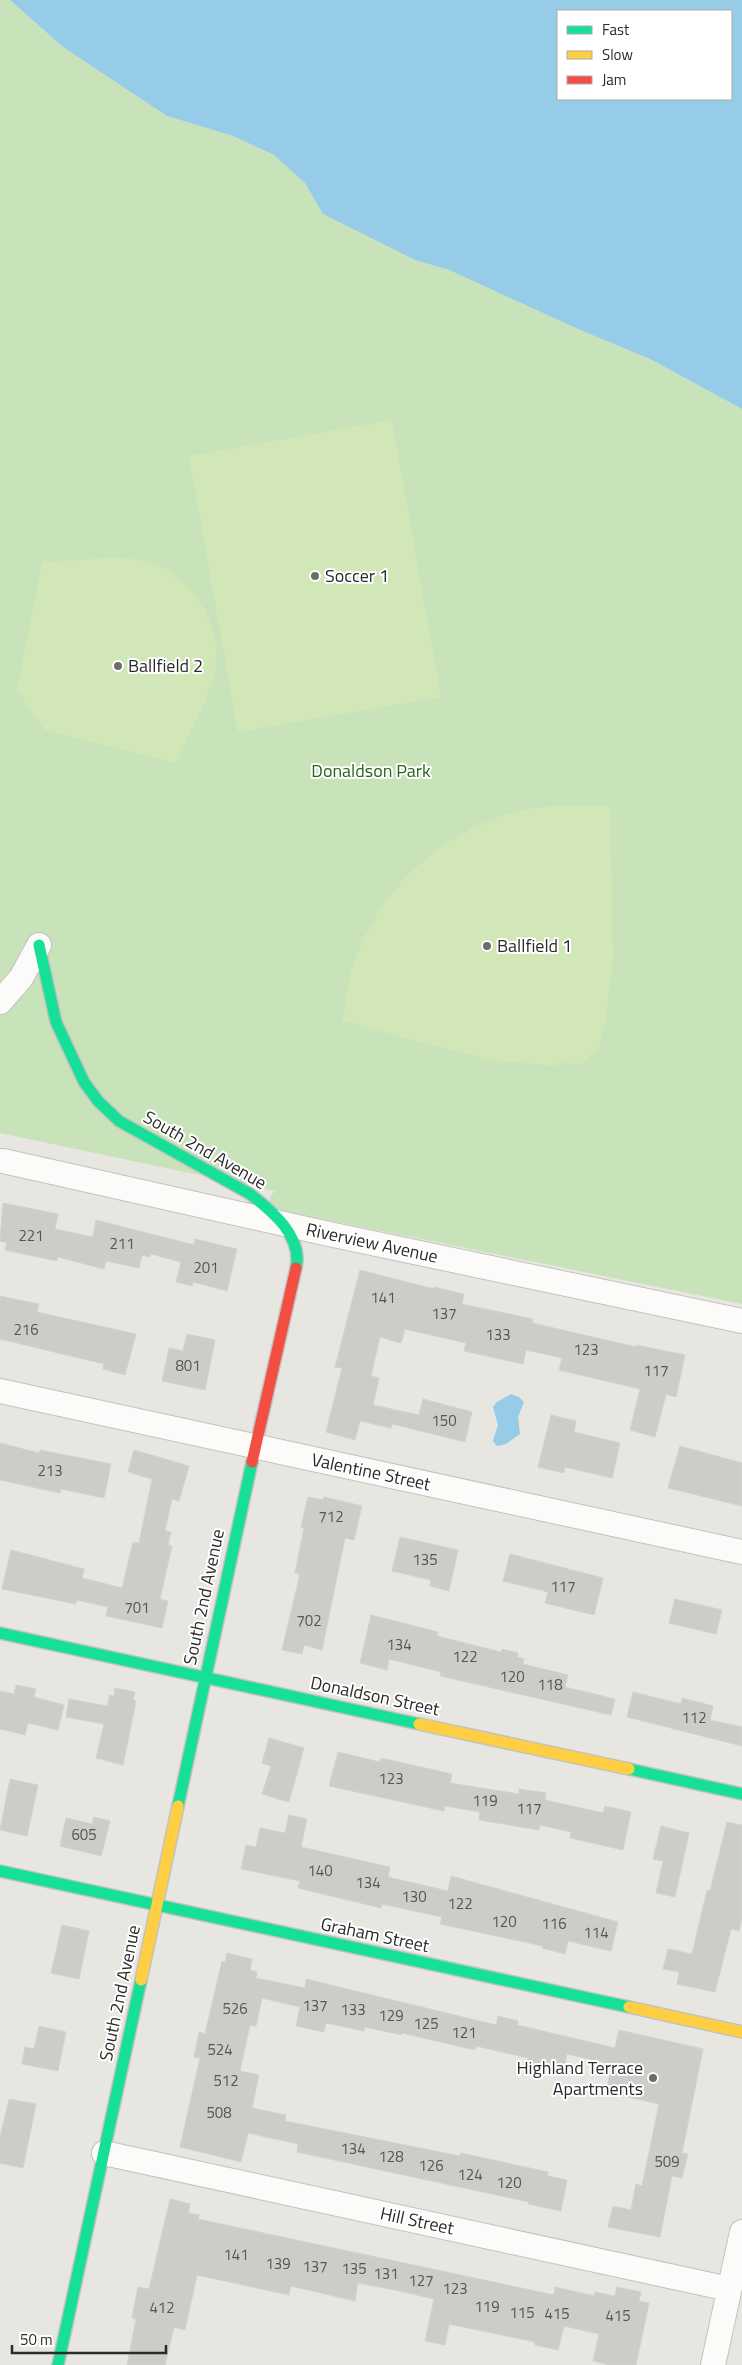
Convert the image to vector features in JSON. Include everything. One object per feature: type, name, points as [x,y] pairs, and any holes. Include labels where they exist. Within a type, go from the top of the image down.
[{"type":"street","points":[[0,1002],[21,978],[39,945]]},
{"type":"street","name":"South 2nd Avenue","points":[[39,945],[56,1022],[84,1082],[98,1101],[119,1121],[250,1194],[285,1224],[294,1242],[296,1261],[58,2365]]},
{"type":"street","name":"Riverview Avenue","points":[[3,1161],[285,1224],[742,1321]]},
{"type":"street","name":"Valentine Street","points":[[0,1391],[742,1552]]},
{"type":"street","name":"Donaldson Street","points":[[0,1633],[742,1794]]},
{"type":"street","name":"Graham Street","points":[[0,1871],[742,2032]]},
{"type":"street","name":"Hill Street","points":[[104,2154],[729,2289]]},
{"type":"street","points":[[712,2365],[742,2232]]},
{"type":"green space","name":"Donaldson Park","points":[[0,0],[10,0],[63,47],[167,116],[233,136],[274,155],[305,183],[324,214],[415,260],[449,270],[578,329],[650,359],[742,409],[742,1304],[268,1208],[271,1195],[275,1191],[0,1133]]},
{"type":"green space","name":"Soccer 1","points":[[392,420],[441,697],[238,732],[189,456]]},
{"type":"green space","name":"Ballfield 2","points":[[112,558],[149,561],[170,572],[184,583],[196,597],[206,612],[213,629],[216,646],[216,664],[212,682],[176,763],[45,730],[17,690],[42,562]]},
{"type":"green space","name":"Ballfield 1","points":[[599,805],[610,807],[613,958],[605,1027],[603,1028],[599,1048],[579,1065],[558,1062],[557,1066],[489,1060],[342,1021],[347,987],[361,945],[376,916],[395,890],[418,866],[444,845],[472,828],[502,816],[542,807]]},
{"type":"water","points":[[10,0],[742,0],[742,409],[650,359],[578,329],[449,270],[415,260],[323,214],[305,183],[274,155],[233,136],[167,116],[63,47]]},
{"type":"water","points":[[511,1394],[519,1397],[524,1402],[518,1417],[520,1434],[506,1444],[497,1446],[493,1441],[498,1425],[493,1407],[497,1402]]},
{"type":"building","points":[[3,1203],[58,1214],[55,1229],[93,1237],[96,1220],[194,1245],[195,1239],[237,1249],[227,1291],[193,1282],[192,1286],[176,1282],[181,1262],[151,1254],[150,1257],[142,1255],[139,1268],[106,1261],[104,1269],[58,1257],[57,1261],[5,1250],[7,1243],[0,1241]]},
{"type":"building","points":[[360,1270],[434,1289],[434,1287],[464,1294],[462,1304],[533,1319],[532,1323],[636,1347],[636,1345],[685,1355],[676,1397],[666,1394],[655,1437],[630,1430],[640,1389],[559,1370],[562,1358],[526,1350],[523,1364],[464,1351],[466,1343],[405,1329],[401,1343],[380,1337],[371,1376],[379,1378],[373,1405],[419,1415],[423,1399],[472,1412],[465,1442],[392,1424],[391,1428],[360,1421],[355,1440],[326,1432],[342,1368],[335,1367]]},
{"type":"building","points":[[0,1296],[39,1304],[37,1312],[136,1334],[125,1375],[103,1369],[104,1364],[0,1339]]},
{"type":"building","points":[[187,1334],[215,1340],[205,1390],[162,1381],[169,1348],[183,1351]]},
{"type":"building","points":[[551,1415],[576,1421],[574,1432],[620,1443],[612,1478],[565,1467],[564,1473],[538,1467]]},
{"type":"building","points":[[0,1443],[39,1453],[40,1450],[111,1464],[104,1498],[61,1489],[60,1493],[0,1480]]},
{"type":"building","points":[[680,1446],[742,1463],[742,1506],[668,1488]]},
{"type":"building","points":[[134,1450],[189,1466],[179,1501],[172,1499],[165,1531],[171,1532],[168,1545],[172,1546],[160,1599],[168,1601],[162,1628],[106,1616],[108,1607],[77,1600],[76,1604],[2,1589],[11,1550],[84,1569],[82,1578],[122,1588],[133,1542],[139,1543],[152,1479],[128,1472]]},
{"type":"building","points":[[308,1497],[323,1500],[324,1497],[362,1506],[354,1540],[345,1538],[322,1650],[304,1645],[302,1654],[282,1650],[300,1574],[295,1573],[304,1528],[301,1527]]},
{"type":"building","points":[[400,1537],[458,1550],[449,1591],[430,1586],[431,1580],[392,1571]]},
{"type":"building","points":[[510,1554],[603,1578],[594,1615],[545,1603],[548,1592],[503,1581]]},
{"type":"building","points":[[675,1599],[722,1610],[716,1634],[669,1623]]},
{"type":"building","points":[[371,1615],[438,1632],[437,1636],[501,1652],[502,1649],[518,1653],[517,1657],[524,1659],[523,1664],[568,1675],[565,1687],[615,1699],[611,1715],[440,1676],[441,1672],[389,1659],[387,1670],[360,1663]]},
{"type":"building","points":[[16,1685],[36,1689],[34,1697],[64,1705],[58,1730],[28,1723],[25,1735],[0,1729],[0,1691],[14,1694]]},
{"type":"building","points":[[115,1688],[135,1692],[133,1700],[136,1701],[123,1765],[96,1758],[104,1724],[66,1717],[69,1699],[107,1706],[110,1695],[114,1696]]},
{"type":"building","points":[[633,1692],[681,1704],[682,1698],[713,1706],[710,1720],[742,1727],[742,1746],[627,1717]]},
{"type":"building","points":[[269,1738],[304,1748],[289,1802],[262,1794],[271,1766],[262,1763]]},
{"type":"building","points":[[338,1752],[380,1762],[381,1758],[452,1774],[450,1783],[519,1794],[519,1789],[546,1793],[545,1800],[603,1813],[605,1806],[631,1812],[623,1850],[570,1838],[571,1832],[540,1825],[539,1830],[479,1820],[480,1812],[445,1806],[444,1811],[329,1786]]},
{"type":"building","points":[[10,1779],[38,1785],[27,1836],[0,1830]]},
{"type":"building","points":[[289,1815],[307,1819],[301,1847],[390,1867],[388,1877],[448,1891],[451,1876],[618,1922],[611,1951],[568,1941],[565,1954],[542,1948],[543,1946],[440,1924],[442,1917],[382,1904],[381,1908],[298,1888],[300,1881],[241,1869],[246,1845],[256,1847],[260,1828],[285,1833]]},
{"type":"building","points":[[94,1817],[110,1821],[101,1856],[60,1846],[66,1818],[92,1824]]},
{"type":"building","points":[[727,1822],[742,1825],[742,1919],[739,1931],[731,1929],[715,1992],[677,1984],[679,1972],[663,1969],[668,1949],[692,1954],[707,1890],[710,1891]]},
{"type":"building","points":[[661,1826],[689,1833],[675,1897],[656,1893],[663,1861],[653,1859]]},
{"type":"building","points":[[62,1925],[89,1931],[79,1979],[51,1973]]},
{"type":"building","points":[[227,1953],[252,1959],[250,1970],[257,1972],[256,1978],[305,1988],[306,1979],[496,2025],[498,2016],[518,2021],[517,2025],[615,2048],[619,2030],[703,2049],[682,2153],[688,2154],[682,2178],[672,2176],[660,2237],[608,2227],[613,2206],[631,2210],[636,2184],[642,2186],[659,2104],[606,2092],[612,2064],[567,2054],[564,2071],[527,2063],[528,2058],[476,2046],[475,2050],[402,2033],[402,2035],[365,2027],[364,2031],[326,2023],[324,2032],[296,2026],[300,2007],[262,1998],[256,2026],[250,2025],[240,2071],[259,2075],[252,2108],[286,2115],[285,2121],[460,2156],[461,2153],[548,2172],[548,2176],[567,2180],[561,2211],[528,2204],[529,2202],[297,2152],[298,2144],[248,2133],[241,2162],[180,2147],[200,2058],[194,2057],[199,2032],[205,2034],[222,1961],[225,1962]]},
{"type":"building","points":[[39,2026],[66,2032],[58,2071],[22,2064],[25,2047],[34,2049]]},
{"type":"building","points":[[9,2099],[36,2104],[23,2168],[0,2163],[0,2137]]},
{"type":"building","points":[[170,2199],[190,2204],[188,2213],[199,2215],[198,2219],[554,2295],[555,2287],[594,2296],[595,2292],[615,2296],[617,2287],[641,2292],[639,2301],[649,2303],[636,2365],[609,2365],[593,2361],[599,2334],[564,2326],[558,2350],[535,2345],[535,2342],[449,2324],[445,2345],[425,2341],[434,2299],[395,2290],[358,2283],[355,2301],[291,2286],[289,2295],[197,2275],[185,2330],[174,2327],[165,2365],[127,2365],[136,2319],[132,2318],[138,2287],[149,2289]]},
{"type":"traffic: fast","points":[[39,945],[56,1022],[84,1082],[98,1101],[119,1121],[250,1194],[259,1201],[276,1216],[290,1235],[295,1245],[297,1256],[296,1268]]},
{"type":"traffic: fast","points":[[178,1806],[252,1462]]},
{"type":"traffic: fast","points":[[0,1633],[419,1724]]},
{"type":"traffic: fast","points":[[629,1769],[742,1794]]},
{"type":"traffic: fast","points":[[0,1871],[629,2007]]},
{"type":"traffic: fast","points":[[58,2365],[141,1980]]},
{"type":"traffic: slow","points":[[419,1724],[629,1769]]},
{"type":"traffic: slow","points":[[141,1980],[178,1806]]},
{"type":"traffic: slow","points":[[629,2007],[742,2032]]},
{"type":"traffic: jam","points":[[252,1462],[296,1268]]},
{"type":"place","name":"Soccer 1","points":[[315,576]]},
{"type":"place","name":"Ballfield 2","points":[[118,666]]},
{"type":"place","name":"Ballfield 1","points":[[487,946]]},
{"type":"place","name":"Highland Terrace Apartments","points":[[653,2078]]}]
